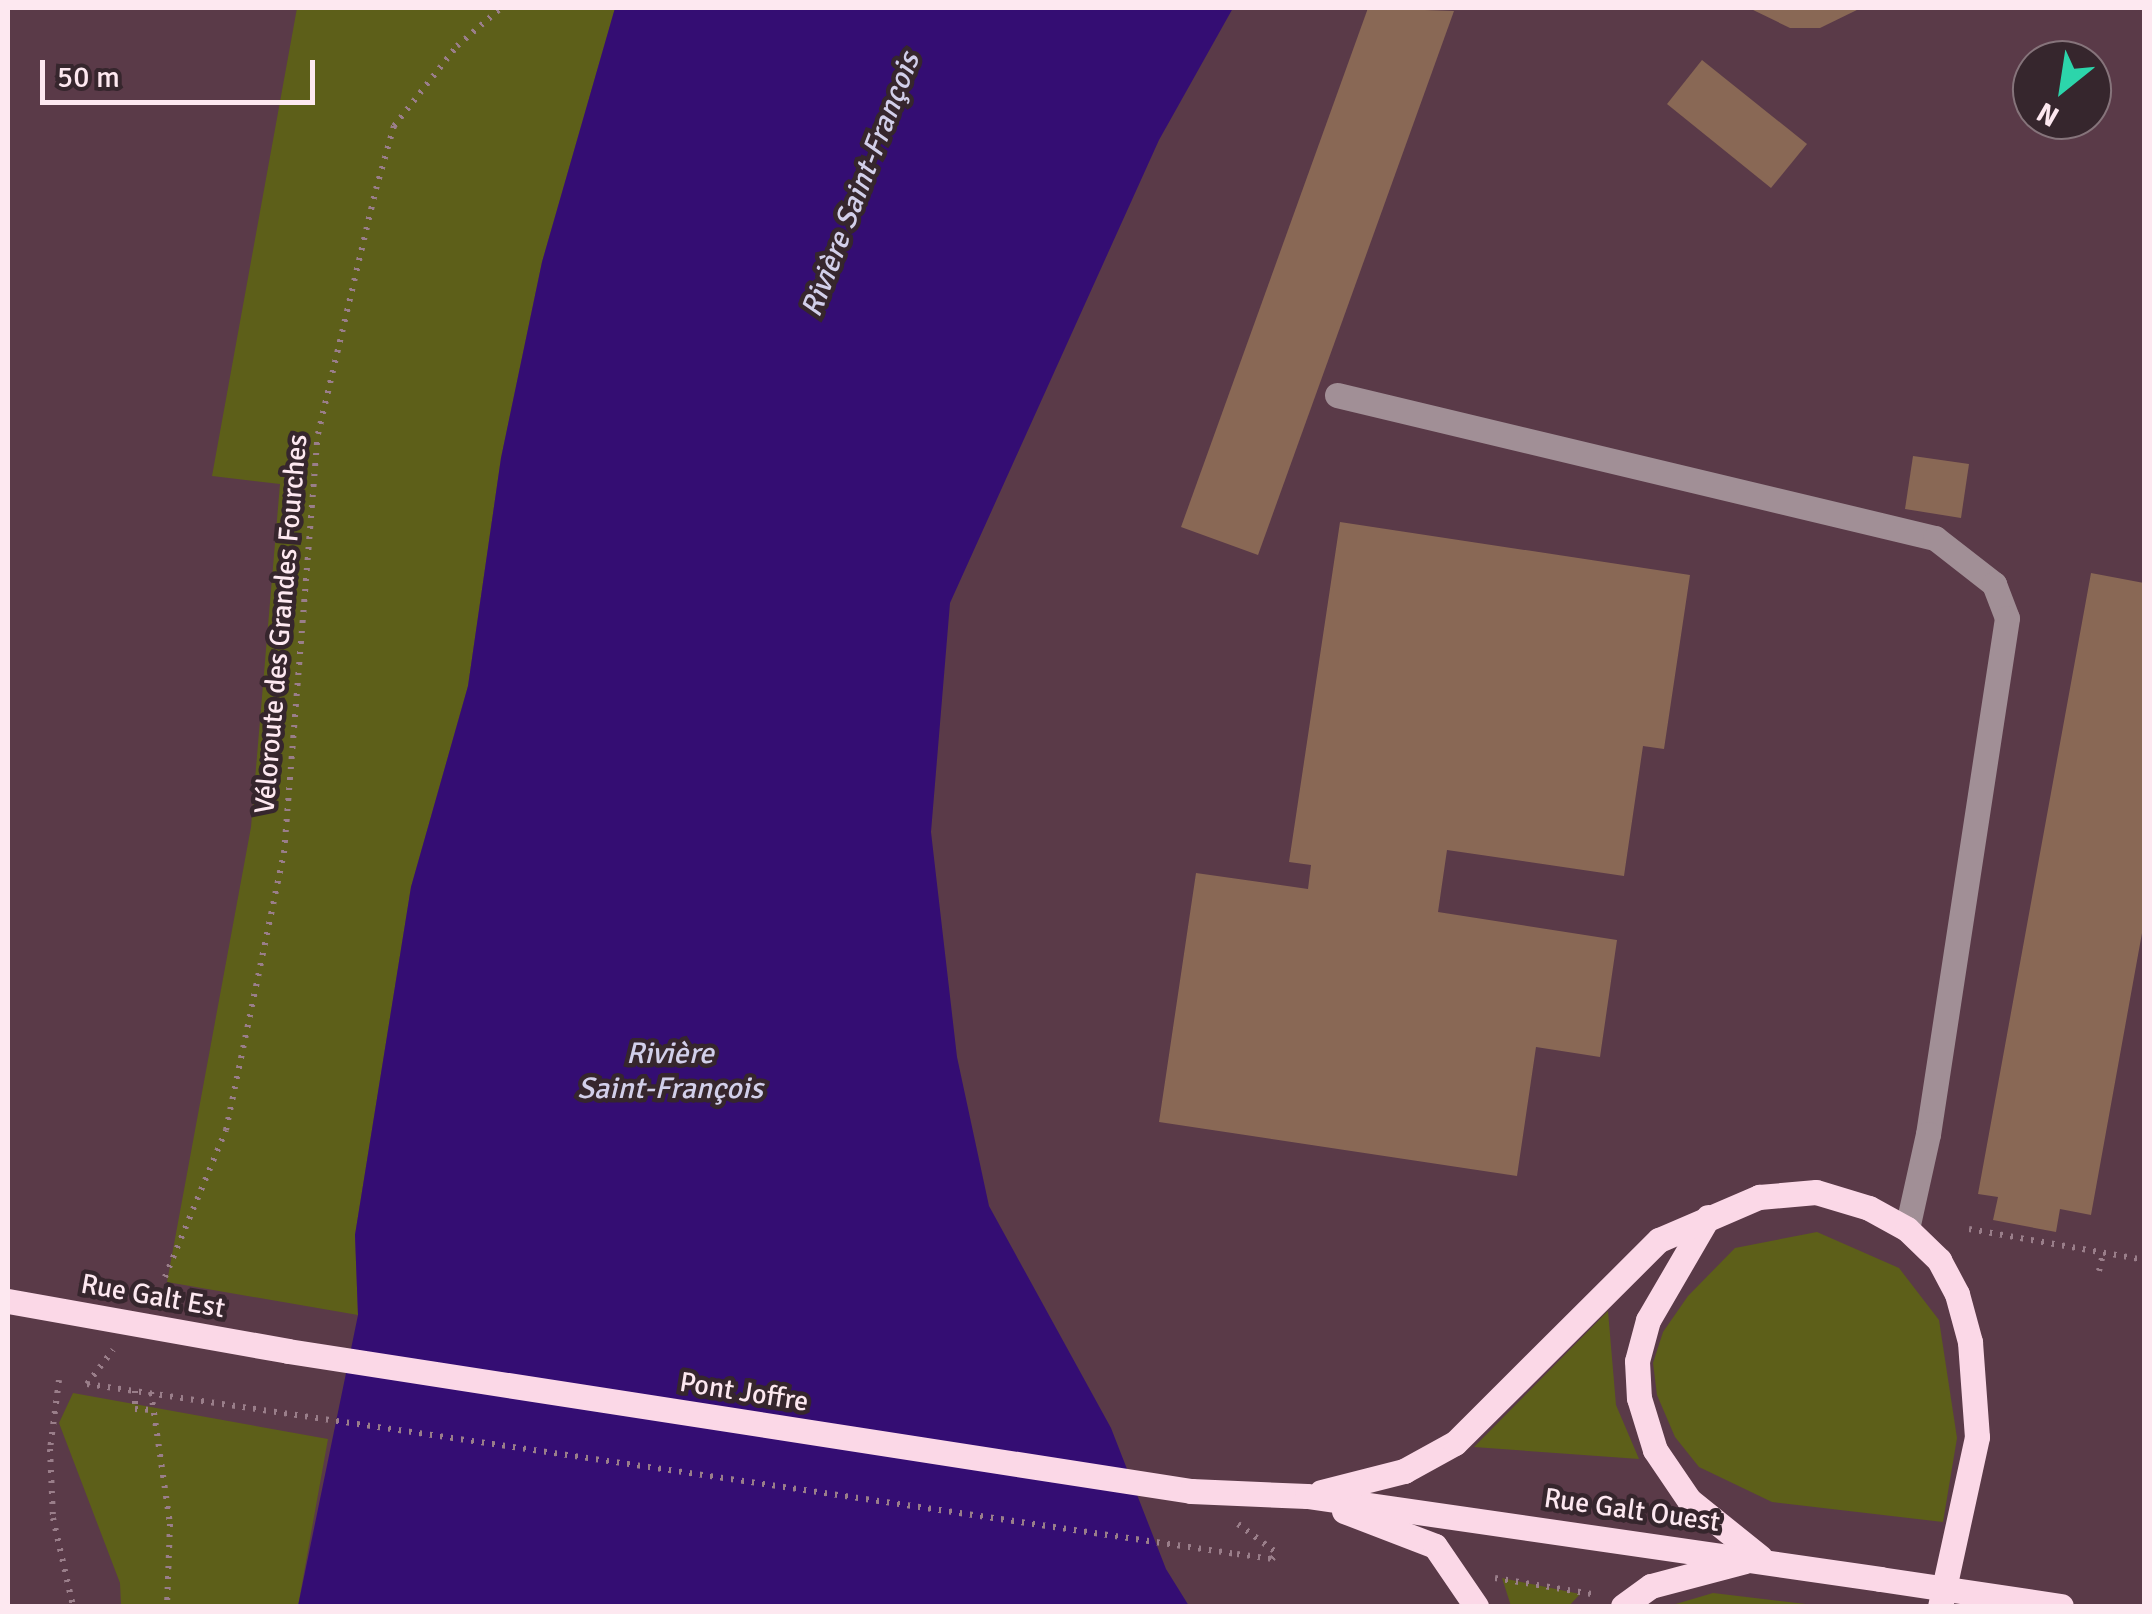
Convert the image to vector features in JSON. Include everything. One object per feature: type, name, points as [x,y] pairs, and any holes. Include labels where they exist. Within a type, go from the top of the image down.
[{"type":"main road","points":[[1307,1496],[1404,1471],[1455,1443],[1658,1240],[1760,1197],[1816,1192],[1869,1208],[1907,1229],[1939,1260],[1970,1342],[1977,1438],[1944,1606]]},
{"type":"main road","points":[[1708,1216],[1648,1320],[1637,1361],[1638,1398],[1655,1450],[1690,1500],[1760,1557]]},
{"type":"main road","name":"Rue Galt Est","points":[[8,1301],[288,1351]]},
{"type":"main road","name":"Pont Joffre","points":[[288,1351],[1192,1491]]},
{"type":"main road","name":"Rue Galt Ouest","points":[[1192,1491],[1307,1496],[1760,1557],[2061,1606]]},
{"type":"main road","points":[[1307,1496],[1435,1546],[1476,1606]]},
{"type":"main road","points":[[1623,1606],[1651,1586],[1760,1557]]},
{"type":"lane","points":[[1337,395],[1935,538],[1994,584],[2007,618],[1928,1134],[1907,1229]]},
{"type":"path","name":"Véloroute des Grandes Fourches","points":[[165,1277],[226,1130],[284,853],[318,434],[376,189],[394,126],[458,46],[501,8]]},
{"type":"path","points":[[2023,1238],[2025,1226]]},
{"type":"path","points":[[1970,1229],[2144,1260]]},
{"type":"path","points":[[2099,1270],[2103,1253]]},
{"type":"path","points":[[59,1380],[50,1449],[53,1518],[73,1606]]},
{"type":"path","points":[[86,1384],[1272,1559],[1277,1553]]},
{"type":"path","points":[[135,1392],[135,1410],[153,1410]]},
{"type":"path","points":[[151,1392],[170,1524],[167,1606]]},
{"type":"path","points":[[1486,1576],[1592,1594]]},
{"type":"shaded area","points":[[297,8],[615,8],[542,262],[501,458],[468,686],[411,887],[355,1235],[358,1315],[167,1282],[251,827],[280,484],[212,476]]},
{"type":"shaded area","points":[[1817,1232],[1899,1268],[1939,1320],[1957,1438],[1943,1522],[1772,1502],[1699,1467],[1675,1437],[1657,1395],[1653,1363],[1663,1332],[1688,1296],[1735,1248]]},
{"type":"shaded area","points":[[1608,1311],[1616,1405],[1639,1459],[1474,1447]]},
{"type":"shaded area","points":[[73,1393],[328,1439],[298,1606],[121,1606],[120,1583],[59,1423]]},
{"type":"shaded area","points":[[1502,1578],[1580,1594],[1569,1606],[1511,1606]]},
{"type":"shaded area","points":[[1713,1593],[1823,1606],[1669,1606]]},
{"type":"water","name":"Rivière Saint-François","points":[[615,8],[1233,8],[1159,140],[950,603],[931,832],[957,1057],[989,1206],[1111,1428],[1166,1569],[1189,1606],[298,1606],[358,1315],[355,1235],[411,887],[468,686],[501,458],[542,262]]},
{"type":"building","points":[[1368,8],[1454,11],[1258,555],[1181,527]]},
{"type":"building","points":[[1749,8],[1861,8],[1820,28],[1790,28]]},
{"type":"building","points":[[1702,60],[1807,144],[1771,188],[1667,104]]},
{"type":"building","points":[[1913,456],[1969,464],[1961,518],[1905,509]]},
{"type":"building","points":[[1340,522],[1690,575],[1664,749],[1643,746],[1624,876],[1447,850],[1438,912],[1617,940],[1600,1057],[1536,1047],[1517,1176],[1159,1122],[1196,873],[1308,889],[1311,865],[1289,862]]},
{"type":"building","points":[[2091,573],[2144,583],[2144,922],[2091,1215],[2060,1209],[2056,1232],[1993,1220],[1998,1197],[1978,1194]]}]
